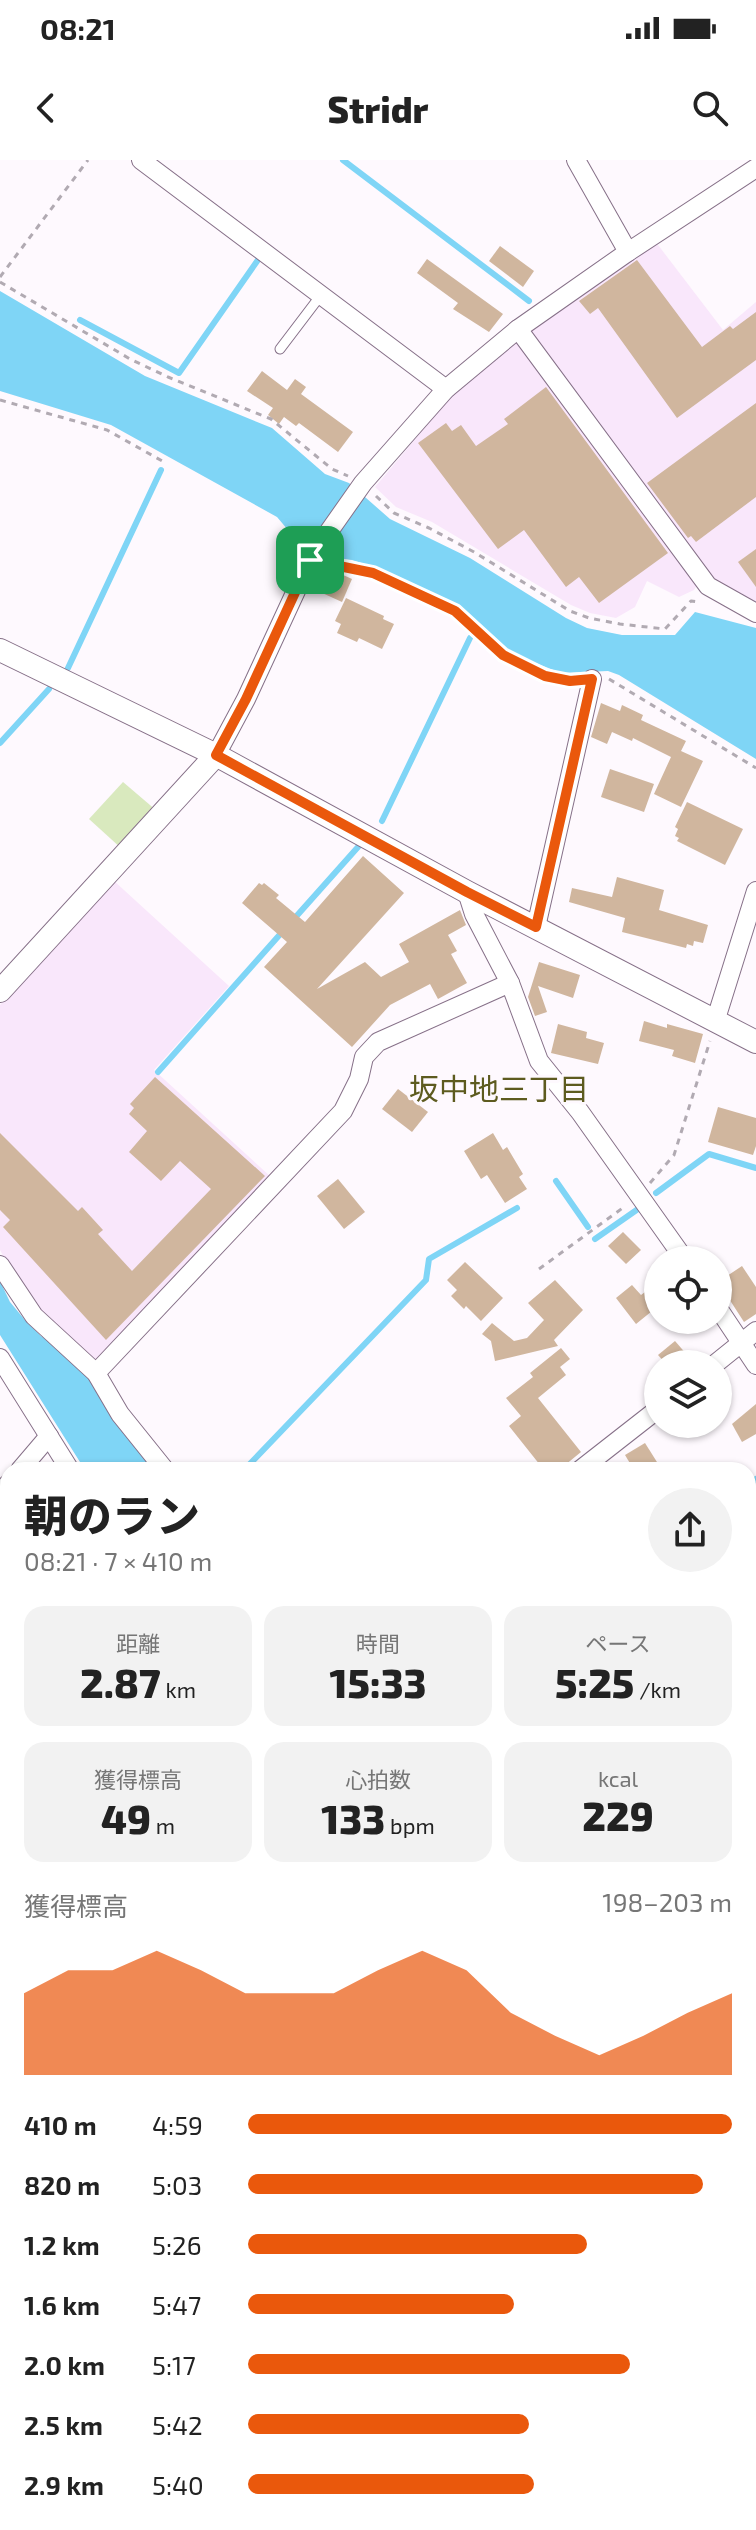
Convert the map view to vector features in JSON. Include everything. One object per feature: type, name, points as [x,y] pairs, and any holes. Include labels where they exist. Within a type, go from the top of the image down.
[{"type":"street","points":[[141,160],[446,389]]},
{"type":"street","points":[[576,160],[628,252]]},
{"type":"street","points":[[0,991],[216,755],[246,699],[312,557],[363,483],[446,389],[518,329],[756,168]]},
{"type":"street","points":[[518,329],[708,586],[756,613]]},
{"type":"street","points":[[0,650],[216,755],[467,892],[756,1042]]},
{"type":"street","points":[[536,927],[592,679]]},
{"type":"street","points":[[715,1022],[756,891]]},
{"type":"street","points":[[467,892],[474,914],[510,983],[539,1061],[580,1112],[675,1246]]},
{"type":"street","points":[[96,1373],[343,1111],[359,1079],[364,1057],[378,1042],[510,983]]},
{"type":"street","points":[[0,1265],[34,1316],[96,1373],[120,1414],[159,1462]]},
{"type":"street","points":[[732,1321],[749,1337],[756,1365]]},
{"type":"street","points":[[732,1350],[749,1337]]},
{"type":"street","points":[[0,1358],[65,1462]]},
{"type":"street","points":[[590,1462],[644,1420]]},
{"type":"street","points":[[27,1462],[49,1436]]},
{"type":"lane","points":[[280,349],[321,295]]},
{"type":"path","points":[[88,160],[0,280],[130,359],[271,419],[332,469],[363,483],[394,513],[463,546],[570,611],[589,618],[665,629],[691,601],[704,604]]},
{"type":"path","points":[[0,400],[107,430],[164,462]]},
{"type":"path","points":[[312,557],[373,573],[455,611],[503,655],[545,676],[570,681],[609,679],[619,683],[756,768]]},
{"type":"path","points":[[539,1269],[639,1194],[674,1155],[715,1022]]},
{"type":"shaded area","points":[[655,241],[723,330],[756,302],[756,603],[714,579],[530,336],[533,325]]},
{"type":"shaded area","points":[[515,340],[522,342],[697,585],[694,590],[679,597],[647,581],[635,607],[616,618],[590,613],[571,605],[432,522],[396,507],[375,487],[455,392]]},
{"type":"shaded area","points":[[113,880],[229,986],[154,1070],[271,1177],[95,1367],[24,1295],[0,1250],[0,1005]]},
{"type":"green space","points":[[123,782],[157,811],[122,849],[89,819]]},
{"type":"water","points":[[0,291],[145,376],[272,428],[325,474],[349,483],[390,519],[470,558],[587,628],[622,635],[675,635],[695,612],[756,628],[756,759],[619,675],[608,671],[561,673],[513,654],[459,605],[380,569],[352,560],[323,557],[309,546],[299,543],[277,517],[111,425],[0,391]]},
{"type":"water","points":[[0,1281],[10,1302],[25,1320],[41,1336],[79,1363],[149,1462],[80,1462],[0,1335]]},
{"type":"building","points":[[500,246],[534,271],[523,287],[489,261]]},
{"type":"building","points":[[427,259],[503,314],[489,332],[453,309],[458,303],[417,273]]},
{"type":"building","points":[[637,260],[702,347],[756,312],[756,360],[677,418],[598,308],[590,314],[579,301]]},
{"type":"building","points":[[262,371],[287,390],[295,379],[306,387],[301,394],[353,432],[338,452],[299,423],[296,426],[284,417],[279,424],[268,415],[273,408],[247,391]]},
{"type":"building","points":[[546,387],[668,553],[599,603],[579,577],[566,587],[524,530],[498,549],[418,443],[446,423],[452,431],[461,425],[476,446],[508,424],[504,419]]},
{"type":"building","points":[[756,403],[756,497],[696,542],[691,536],[688,538],[647,483]]},
{"type":"building","points":[[756,549],[756,587],[738,562]]},
{"type":"building","points":[[330,569],[352,579],[342,602],[320,592]]},
{"type":"building","points":[[346,598],[394,624],[382,649],[359,638],[357,642],[337,633],[341,624],[335,621]]},
{"type":"building","points":[[601,703],[620,711],[622,705],[643,715],[641,720],[686,741],[681,751],[703,761],[681,807],[654,794],[671,757],[633,738],[632,741],[612,732],[607,744],[591,737]]},
{"type":"building","points":[[610,769],[654,784],[644,812],[601,797]]},
{"type":"building","points":[[687,802],[743,829],[725,865],[677,841],[679,838],[675,836],[678,829],[675,827]]},
{"type":"building","points":[[363,856],[404,893],[317,989],[365,962],[381,977],[409,962],[399,944],[460,910],[466,925],[448,935],[457,951],[451,954],[467,983],[438,999],[430,984],[390,1005],[352,1047],[264,967],[287,942],[242,903],[259,883],[264,883],[279,895],[276,898],[305,922]]},
{"type":"building","points":[[617,877],[664,890],[659,910],[708,925],[703,943],[694,941],[693,946],[687,944],[686,948],[622,932],[625,918],[569,902],[572,888],[612,897]]},
{"type":"building","points":[[539,962],[580,975],[573,998],[538,986],[547,1012],[535,1016],[528,997]]},
{"type":"building","points":[[644,1021],[703,1034],[695,1063],[672,1056],[674,1050],[639,1041]]},
{"type":"building","points":[[558,1024],[587,1032],[586,1038],[604,1043],[598,1064],[551,1053]]},
{"type":"building","points":[[155,1077],[265,1176],[106,1340],[3,1227],[10,1220],[0,1210],[0,1133],[78,1211],[82,1207],[103,1230],[98,1234],[132,1271],[211,1189],[180,1161],[161,1181],[129,1152],[147,1131],[129,1114],[134,1108],[130,1104]]},
{"type":"building","points":[[398,1089],[428,1112],[412,1132],[382,1109]]},
{"type":"building","points":[[718,1107],[756,1118],[753,1155],[708,1142]]},
{"type":"building","points":[[493,1133],[503,1150],[507,1147],[523,1174],[519,1177],[527,1189],[505,1203],[487,1175],[481,1179],[464,1151]]},
{"type":"building","points":[[338,1179],[365,1212],[344,1229],[317,1196]]},
{"type":"building","points":[[623,1232],[641,1250],[626,1264],[608,1246]]},
{"type":"building","points":[[465,1262],[503,1298],[481,1321],[451,1296],[457,1290],[447,1280]]},
{"type":"building","points":[[742,1266],[756,1287],[756,1314],[744,1322],[732,1303],[732,1273]]},
{"type":"building","points":[[555,1280],[583,1310],[554,1340],[558,1346],[495,1361],[491,1341],[482,1334],[492,1323],[514,1341],[527,1338],[544,1320],[528,1303]]},
{"type":"building","points":[[632,1285],[641,1295],[644,1293],[644,1318],[636,1324],[616,1298]]},
{"type":"building","points":[[675,1341],[683,1350],[664,1350]]},
{"type":"building","points":[[561,1348],[570,1359],[560,1367],[566,1375],[538,1398],[581,1452],[569,1462],[538,1462],[509,1426],[521,1416],[506,1398],[533,1377],[530,1373]]},
{"type":"building","points":[[756,1404],[756,1434],[742,1442],[732,1424]]},
{"type":"building","points":[[645,1443],[657,1462],[629,1462],[625,1455]]},
{"type":"waterway","points":[[343,160],[529,301]]},
{"type":"waterway","points":[[80,320],[179,373],[260,257]]},
{"type":"waterway","points":[[68,668],[161,470]]},
{"type":"waterway","points":[[382,821],[470,638]]},
{"type":"waterway","points":[[0,743],[49,689]]},
{"type":"waterway","points":[[293,920],[358,847]]},
{"type":"waterway","points":[[158,1072],[283,931]]},
{"type":"waterway","points":[[656,1193],[709,1154],[756,1168]]},
{"type":"waterway","points":[[556,1181],[588,1227]]},
{"type":"waterway","points":[[252,1462],[426,1280],[429,1259],[517,1208]]},
{"type":"waterway","points":[[595,1239],[638,1209]]},
{"type":"district","name":"坂中地三丁目","points":[[499,1088]]},
{"type":"route","points":[[310,560],[373,573],[455,611],[503,655],[545,676],[570,681],[592,679],[536,927],[216,755],[246,699],[310,560]]}]
